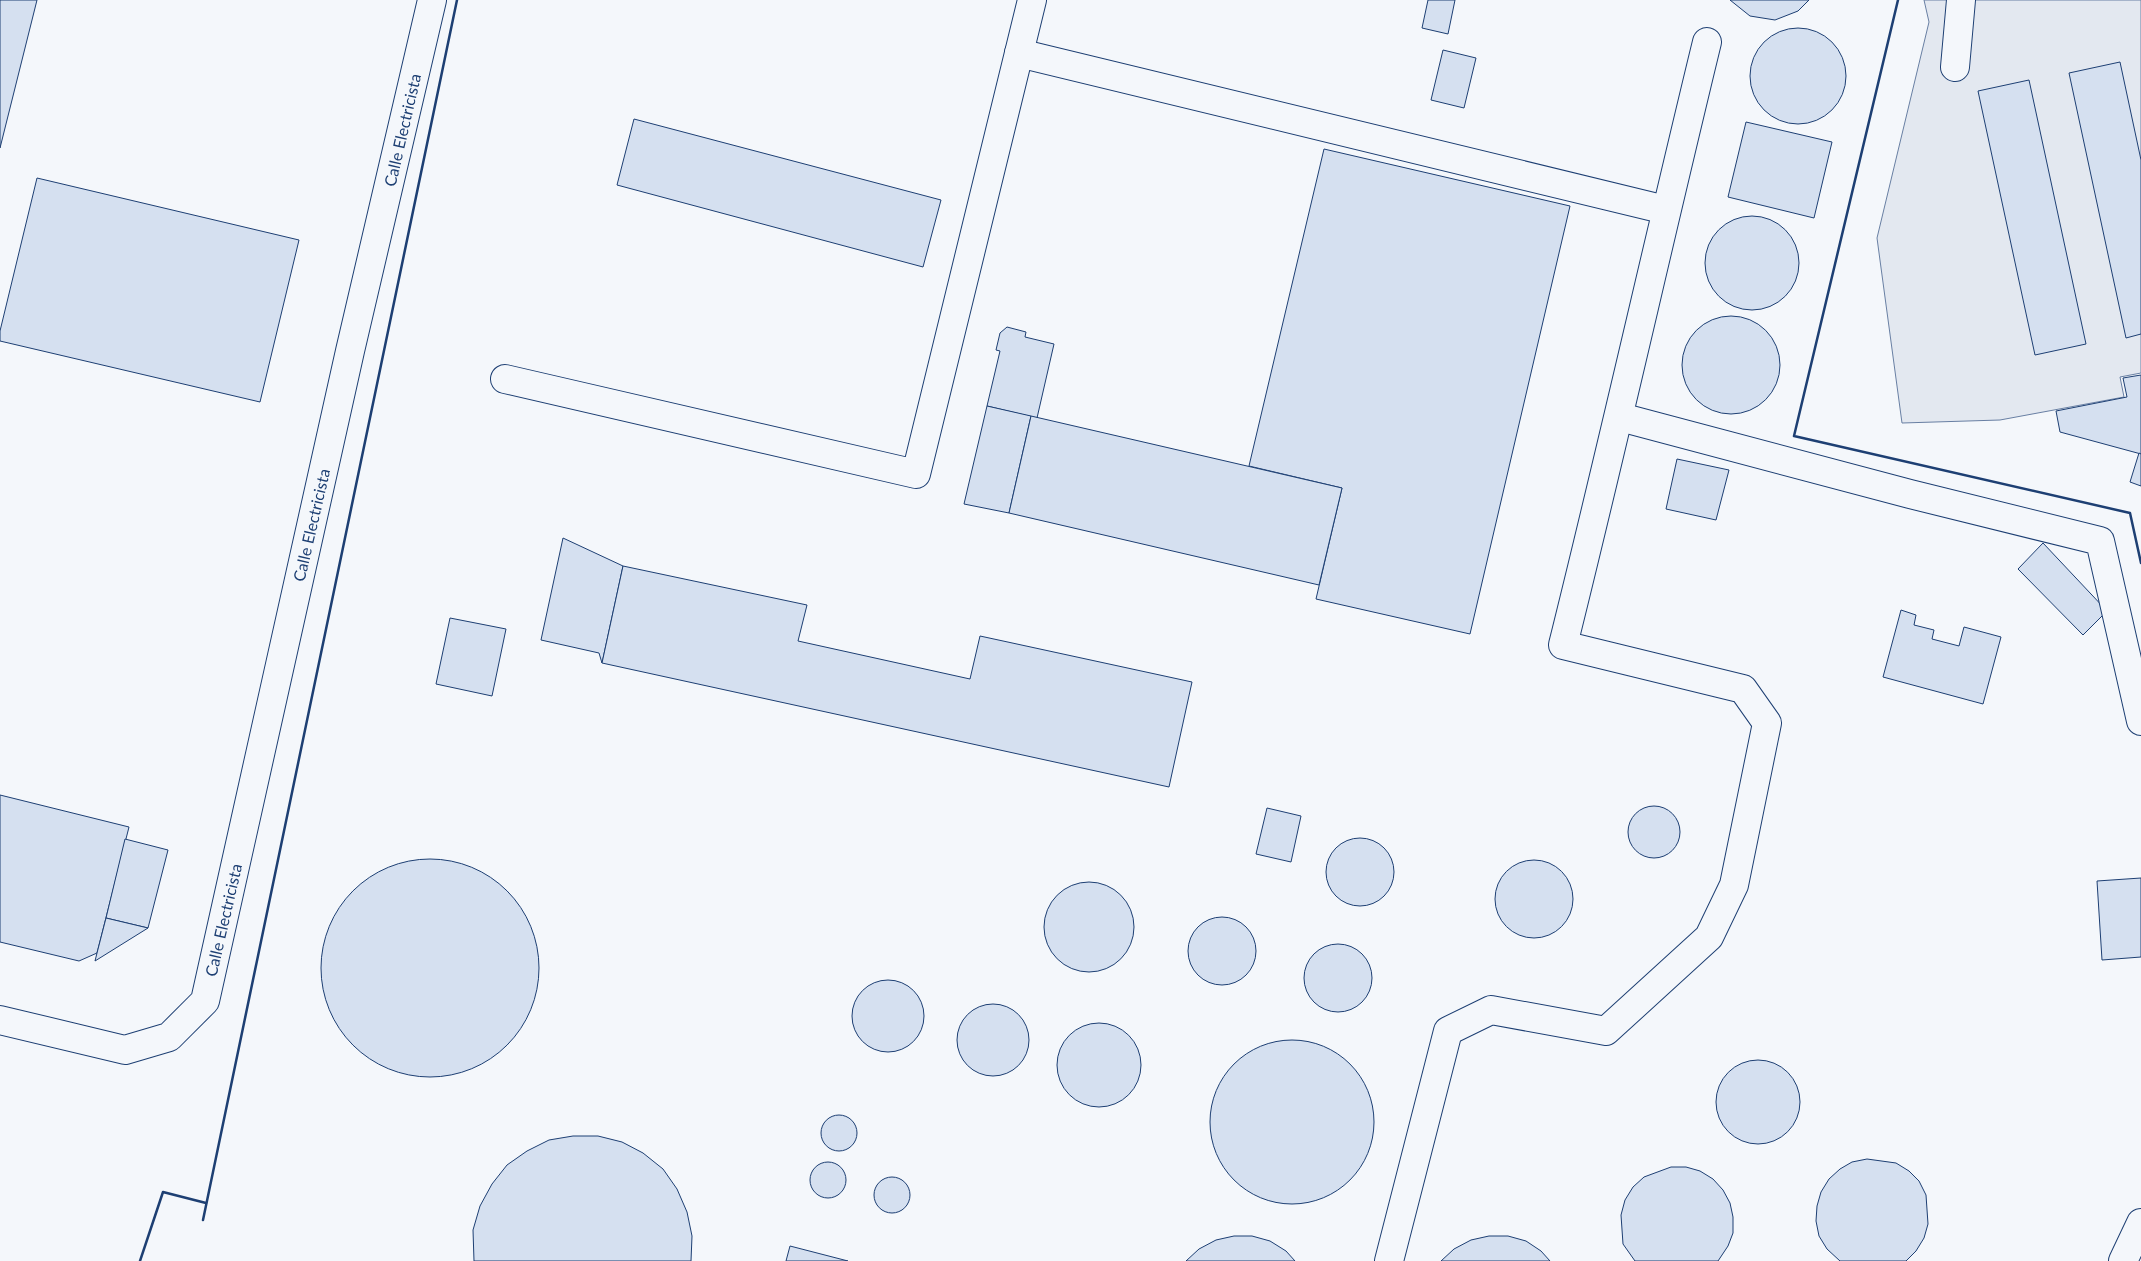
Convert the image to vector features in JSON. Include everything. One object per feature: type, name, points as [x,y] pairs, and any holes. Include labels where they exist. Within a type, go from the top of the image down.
[{"type":"street","name":"Calle Electricista","points":[[0,1020],[125,1050],[169,1038],[205,1001],[348,361],[432,0]]},
{"type":"street","points":[[505,379],[916,474],[1032,0]]},
{"type":"street","points":[[1955,67],[1961,0]]},
{"type":"street","points":[[1389,1261],[1448,1031],[1491,1010],[1606,1032],[1709,937],[1734,885],[1767,723],[1743,689],[1563,646],[1620,417],[1666,210],[1707,42]]},
{"type":"street","points":[[1019,53],[1666,210]]},
{"type":"street","points":[[1620,417],[1910,494],[2100,541],[2141,721]]},
{"type":"street","points":[[2123,1261],[2141,1223]]},
{"type":"shaded area","points":[[1924,0],[2141,0],[2141,373],[2120,377],[2124,397],[2000,420],[1902,423],[1877,238],[1929,22]]},
{"type":"building","points":[[0,0],[37,0],[0,148]]},
{"type":"building","points":[[1428,0],[1455,0],[1448,34],[1422,28]]},
{"type":"building","points":[[1730,0],[1809,0],[1798,11],[1775,20],[1750,16]]},
{"type":"building","points":[[1798,28],[1816,32],[1832,42],[1842,58],[1846,76],[1842,94],[1832,110],[1816,120],[1798,124],[1780,120],[1764,110],[1754,94],[1750,76],[1754,58],[1764,42],[1780,32]]},
{"type":"building","points":[[1443,50],[1476,58],[1464,108],[1431,100]]},
{"type":"building","points":[[2120,62],[2141,160],[2141,334],[2126,338],[2069,73]]},
{"type":"building","points":[[2029,80],[2086,344],[2035,355],[1978,91]]},
{"type":"building","points":[[634,119],[941,200],[923,267],[617,185]]},
{"type":"building","points":[[1746,122],[1832,142],[1814,218],[1728,197]]},
{"type":"building","points":[[1324,149],[1570,206],[1470,634],[1316,599],[1342,488],[1249,466]]},
{"type":"building","points":[[37,178],[299,240],[260,402],[0,341],[0,331]]},
{"type":"building","points":[[1752,216],[1770,220],[1785,230],[1795,245],[1799,263],[1795,281],[1785,296],[1770,306],[1752,310],[1734,306],[1719,296],[1709,281],[1705,263],[1709,245],[1719,230],[1734,220]]},
{"type":"building","points":[[1731,316],[1750,320],[1766,330],[1776,346],[1780,365],[1776,384],[1766,400],[1750,410],[1731,414],[1712,410],[1696,400],[1686,384],[1682,365],[1686,346],[1696,330],[1712,320]]},
{"type":"building","points":[[1007,327],[1026,332],[1025,337],[1054,344],[1037,418],[987,406],[1000,351],[996,350],[1000,333]]},
{"type":"building","points":[[2141,375],[2141,454],[2060,432],[2056,411],[2127,397],[2123,378]]},
{"type":"building","points":[[987,406],[1031,416],[1009,513],[964,504]]},
{"type":"building","points":[[1031,416],[1342,488],[1319,585],[1009,513]]},
{"type":"building","points":[[2139,453],[2141,454],[2141,486],[2130,482]]},
{"type":"building","points":[[1677,459],[1729,470],[1716,520],[1666,509]]},
{"type":"building","points":[[563,538],[623,566],[602,663],[599,653],[541,640]]},
{"type":"building","points":[[2043,543],[2107,611],[2083,635],[2018,569]]},
{"type":"building","points":[[623,566],[807,605],[798,641],[970,679],[980,636],[1192,682],[1169,787],[602,663]]},
{"type":"building","points":[[1901,610],[1916,615],[1914,625],[1934,630],[1932,639],[1959,646],[1964,627],[2001,637],[1983,704],[1883,677]]},
{"type":"building","points":[[450,618],[506,629],[492,696],[436,684]]},
{"type":"building","points":[[0,795],[129,827],[97,953],[79,961],[0,942]]},
{"type":"building","points":[[1654,806],[1664,808],[1672,814],[1678,822],[1680,832],[1678,842],[1672,850],[1664,856],[1654,858],[1644,856],[1636,850],[1630,842],[1628,832],[1630,822],[1636,814],[1644,808]]},
{"type":"building","points":[[1267,808],[1301,816],[1291,862],[1256,854]]},
{"type":"building","points":[[1353,838],[1367,838],[1379,843],[1389,853],[1394,865],[1394,879],[1389,891],[1379,901],[1367,906],[1353,906],[1341,901],[1331,891],[1326,879],[1326,865],[1331,853],[1341,843]]},
{"type":"building","points":[[125,839],[168,850],[148,928],[106,918]]},
{"type":"building","points":[[419,859],[441,859],[462,863],[482,872],[499,883],[515,899],[526,916],[535,936],[539,968],[535,1000],[531,1010],[521,1029],[499,1053],[482,1064],[462,1073],[441,1077],[419,1077],[398,1073],[378,1064],[361,1053],[345,1037],[334,1020],[325,1000],[321,979],[321,957],[325,936],[334,916],[345,899],[361,883],[378,872],[398,863]]},
{"type":"building","points":[[1534,860],[1549,863],[1562,871],[1570,884],[1573,899],[1570,914],[1562,927],[1549,935],[1534,938],[1519,935],[1506,927],[1498,914],[1495,899],[1498,884],[1506,871],[1519,863]]},
{"type":"building","points":[[2141,878],[2141,957],[2102,960],[2097,881]]},
{"type":"building","points":[[1080,882],[1098,882],[1114,889],[1127,902],[1134,918],[1134,936],[1127,952],[1114,965],[1098,972],[1080,972],[1064,965],[1051,952],[1044,936],[1044,918],[1051,902],[1064,889]]},
{"type":"building","points":[[1229,917],[1241,923],[1250,932],[1256,944],[1254,964],[1246,975],[1229,985],[1215,985],[1198,975],[1190,964],[1188,944],[1198,927],[1209,919]]},
{"type":"building","points":[[106,918],[148,928],[95,961],[97,953]]},
{"type":"building","points":[[1345,944],[1357,950],[1366,959],[1372,971],[1370,991],[1362,1002],[1345,1012],[1331,1012],[1314,1002],[1306,991],[1304,971],[1314,954],[1325,946]]},
{"type":"building","points":[[888,980],[908,986],[918,996],[924,1016],[918,1036],[908,1046],[888,1052],[868,1046],[858,1036],[852,1016],[858,996],[868,986]]},
{"type":"building","points":[[993,1004],[1013,1010],[1023,1020],[1029,1040],[1023,1060],[1013,1070],[993,1076],[973,1070],[963,1060],[957,1040],[963,1020],[973,1010]]},
{"type":"building","points":[[1099,1023],[1115,1026],[1129,1035],[1138,1049],[1141,1065],[1138,1081],[1129,1095],[1115,1104],[1099,1107],[1083,1104],[1069,1095],[1060,1081],[1057,1065],[1060,1049],[1069,1035],[1083,1026]]},
{"type":"building","points":[[1300,1040],[1323,1046],[1338,1054],[1350,1064],[1360,1076],[1371,1098],[1374,1122],[1371,1146],[1360,1168],[1350,1180],[1338,1190],[1316,1201],[1284,1204],[1268,1201],[1246,1190],[1224,1168],[1213,1146],[1210,1114],[1213,1098],[1224,1076],[1246,1054],[1268,1043]]},
{"type":"building","points":[[1758,1060],[1774,1063],[1788,1072],[1797,1086],[1800,1102],[1797,1118],[1788,1132],[1774,1141],[1758,1144],[1742,1141],[1728,1132],[1719,1118],[1716,1102],[1719,1086],[1728,1072],[1742,1063]]},
{"type":"building","points":[[839,1115],[851,1121],[857,1133],[851,1145],[839,1151],[827,1145],[821,1133],[827,1121]]},
{"type":"building","points":[[573,1136],[598,1136],[622,1142],[643,1153],[663,1169],[677,1189],[687,1212],[692,1236],[691,1261],[474,1261],[473,1230],[480,1206],[492,1184],[507,1165],[527,1151],[549,1140]]},
{"type":"building","points":[[1867,1159],[1896,1163],[1909,1171],[1919,1181],[1926,1195],[1928,1224],[1924,1238],[1916,1251],[1906,1261],[1840,1261],[1827,1249],[1819,1236],[1816,1221],[1817,1206],[1821,1192],[1829,1179],[1840,1169],[1852,1162]]},
{"type":"building","points":[[828,1162],[840,1168],[846,1180],[840,1192],[828,1198],[816,1192],[810,1180],[816,1168]]},
{"type":"building","points":[[1671,1167],[1686,1167],[1700,1171],[1713,1179],[1723,1190],[1730,1203],[1733,1217],[1733,1233],[1728,1246],[1718,1261],[1635,1261],[1623,1244],[1621,1215],[1625,1200],[1633,1187],[1644,1177]]},
{"type":"building","points":[[892,1177],[905,1182],[910,1195],[905,1208],[892,1213],[879,1208],[874,1195],[879,1182]]},
{"type":"building","points":[[1234,1236],[1252,1236],[1270,1241],[1286,1251],[1295,1261],[1186,1261],[1199,1249],[1216,1240]]},
{"type":"building","points":[[1489,1236],[1508,1236],[1526,1241],[1541,1251],[1550,1261],[1441,1261],[1454,1249],[1471,1240]]},
{"type":"building","points":[[790,1246],[848,1261],[786,1261]]},
{"type":"wall","points":[[203,1220],[457,0]]},
{"type":"wall","points":[[1898,0],[1794,436],[2130,513],[2141,563]]},
{"type":"wall","points":[[140,1261],[163,1192],[206,1203]]}]
